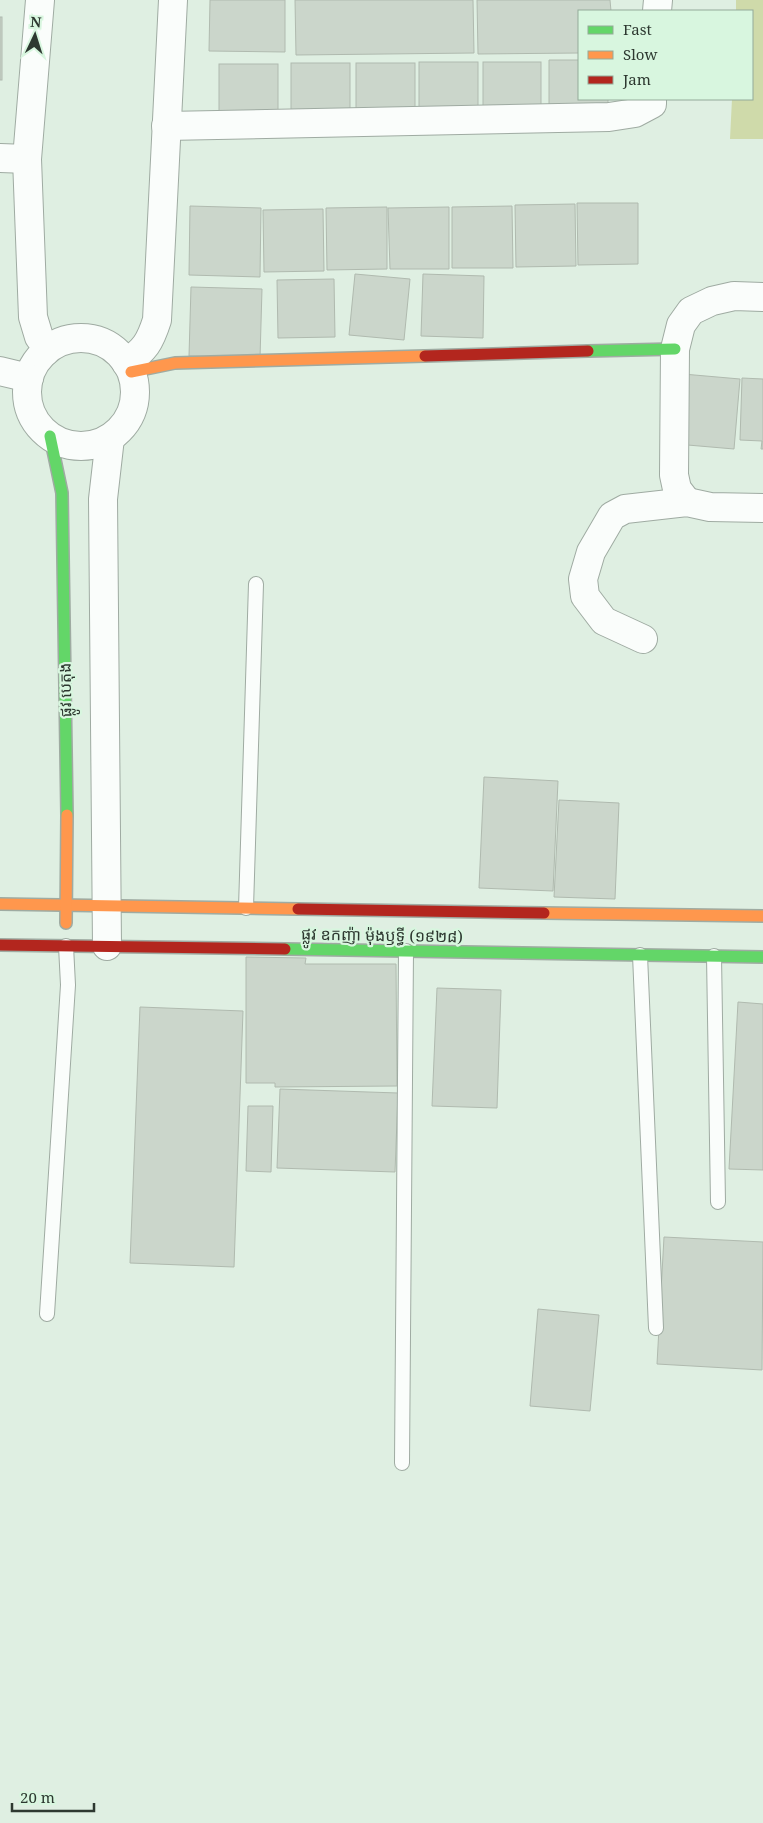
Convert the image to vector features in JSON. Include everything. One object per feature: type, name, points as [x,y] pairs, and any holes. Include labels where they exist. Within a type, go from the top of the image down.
[{"type":"main road","points":[[129,367],[175,363],[675,349]]},
{"type":"main road","name":"ផ្លូវ បេតុង","points":[[50,436],[62,493],[68,832],[66,946]]},
{"type":"main road","name":"ផ្លូវ ឧកញ៉ា ម៉ុងឫទ្ធី (១៩២៨)","points":[[0,904],[763,916]]},
{"type":"main road","name":"ផ្លូវ ឧកញ៉ា ម៉ុងឫទ្ធី (១៩២៨)","points":[[0,945],[763,957]]},
{"type":"street","points":[[40,0],[27,159],[32,316],[39,337],[47,347],[45,352]]},
{"type":"street","points":[[129,367],[151,338],[157,320],[173,0]]},
{"type":"street","points":[[166,126],[609,117],[635,113],[652,104],[652,100]]},
{"type":"street","points":[[0,158],[27,159]]},
{"type":"street","points":[[688,502],[677,489],[674,475],[675,349],[681,324],[691,311],[712,301],[734,296],[763,297]]},
{"type":"street","points":[[77,339],[93,340],[112,348],[129,367],[135,384],[132,409],[120,430],[110,438],[80,446],[64,443],[50,436],[42,429],[30,410],[28,400],[29,378],[38,360],[45,352],[63,342],[77,339]]},
{"type":"street","points":[[0,371],[29,378]]},
{"type":"street","points":[[106,946],[103,498],[110,438]]},
{"type":"street","points":[[643,639],[604,621],[585,596],[583,578],[591,552],[612,516],[625,509],[688,502],[710,507],[763,508]]},
{"type":"lane","points":[[246,908],[256,584]]},
{"type":"lane","points":[[47,1314],[68,985],[66,946]]},
{"type":"lane","points":[[402,1463],[406,951]]},
{"type":"lane","points":[[640,955],[656,1328]]},
{"type":"lane","points":[[714,956],[718,1202]]},
{"type":"green space","points":[[736,0],[763,0],[763,139],[730,139],[732,100],[753,100],[753,10],[736,10]]},
{"type":"building","points":[[210,0],[285,0],[285,52],[209,51]]},
{"type":"building","points":[[295,0],[473,0],[474,53],[296,55]]},
{"type":"building","points":[[477,0],[610,0],[611,10],[578,10],[578,53],[478,54]]},
{"type":"building","points":[[0,17],[2,17],[2,80],[0,80]]},
{"type":"building","points":[[549,60],[578,60],[578,100],[608,100],[608,111],[549,111]]},
{"type":"building","points":[[419,62],[478,62],[478,113],[419,113]]},
{"type":"building","points":[[483,62],[541,62],[541,113],[483,113]]},
{"type":"building","points":[[291,63],[350,63],[350,114],[291,114]]},
{"type":"building","points":[[356,63],[415,63],[415,114],[356,114]]},
{"type":"building","points":[[219,64],[278,64],[278,115],[219,115]]},
{"type":"building","points":[[577,203],[638,203],[638,264],[578,265]]},
{"type":"building","points":[[575,204],[576,266],[516,267],[515,205]]},
{"type":"building","points":[[190,206],[261,208],[260,277],[189,275]]},
{"type":"building","points":[[512,206],[513,268],[452,268],[452,207]]},
{"type":"building","points":[[387,207],[387,269],[327,270],[326,208]]},
{"type":"building","points":[[449,207],[449,269],[390,269],[388,208]]},
{"type":"building","points":[[323,209],[324,271],[264,272],[263,210]]},
{"type":"building","points":[[355,274],[410,279],[404,340],[349,335]]},
{"type":"building","points":[[423,274],[484,276],[483,338],[421,336]]},
{"type":"building","points":[[334,279],[335,337],[278,338],[277,280]]},
{"type":"building","points":[[191,287],[262,289],[260,358],[189,356]]},
{"type":"building","points":[[683,374],[740,379],[734,449],[676,444]]},
{"type":"building","points":[[742,378],[763,379],[763,449],[761,449],[762,441],[740,440]]},
{"type":"building","points":[[484,777],[558,781],[553,891],[479,888]]},
{"type":"building","points":[[559,800],[619,803],[615,899],[554,897]]},
{"type":"building","points":[[246,957],[306,958],[305,964],[396,964],[397,1086],[275,1087],[275,1083],[246,1083]]},
{"type":"building","points":[[437,988],[501,990],[497,1108],[432,1106]]},
{"type":"building","points":[[738,1002],[763,1004],[763,1170],[729,1169]]},
{"type":"building","points":[[140,1007],[243,1011],[234,1267],[130,1263]]},
{"type":"building","points":[[280,1089],[398,1093],[395,1172],[277,1168]]},
{"type":"building","points":[[248,1106],[273,1106],[271,1172],[246,1171]]},
{"type":"building","points":[[664,1237],[763,1242],[762,1370],[657,1364]]},
{"type":"building","points":[[538,1309],[599,1315],[590,1411],[530,1406]]},
{"type":"traffic: fast","points":[[588,351],[675,349]]},
{"type":"traffic: fast","points":[[50,436],[62,493],[67,815]]},
{"type":"traffic: fast","points":[[285,949],[763,957]]},
{"type":"traffic: slow","points":[[131,372],[175,363],[425,356]]},
{"type":"traffic: slow","points":[[66,923],[67,815]]},
{"type":"traffic: slow","points":[[0,904],[298,909]]},
{"type":"traffic: slow","points":[[544,913],[763,916]]},
{"type":"traffic: jam","points":[[425,356],[588,351]]},
{"type":"traffic: jam","points":[[298,909],[544,913]]},
{"type":"traffic: jam","points":[[0,945],[285,949]]}]
